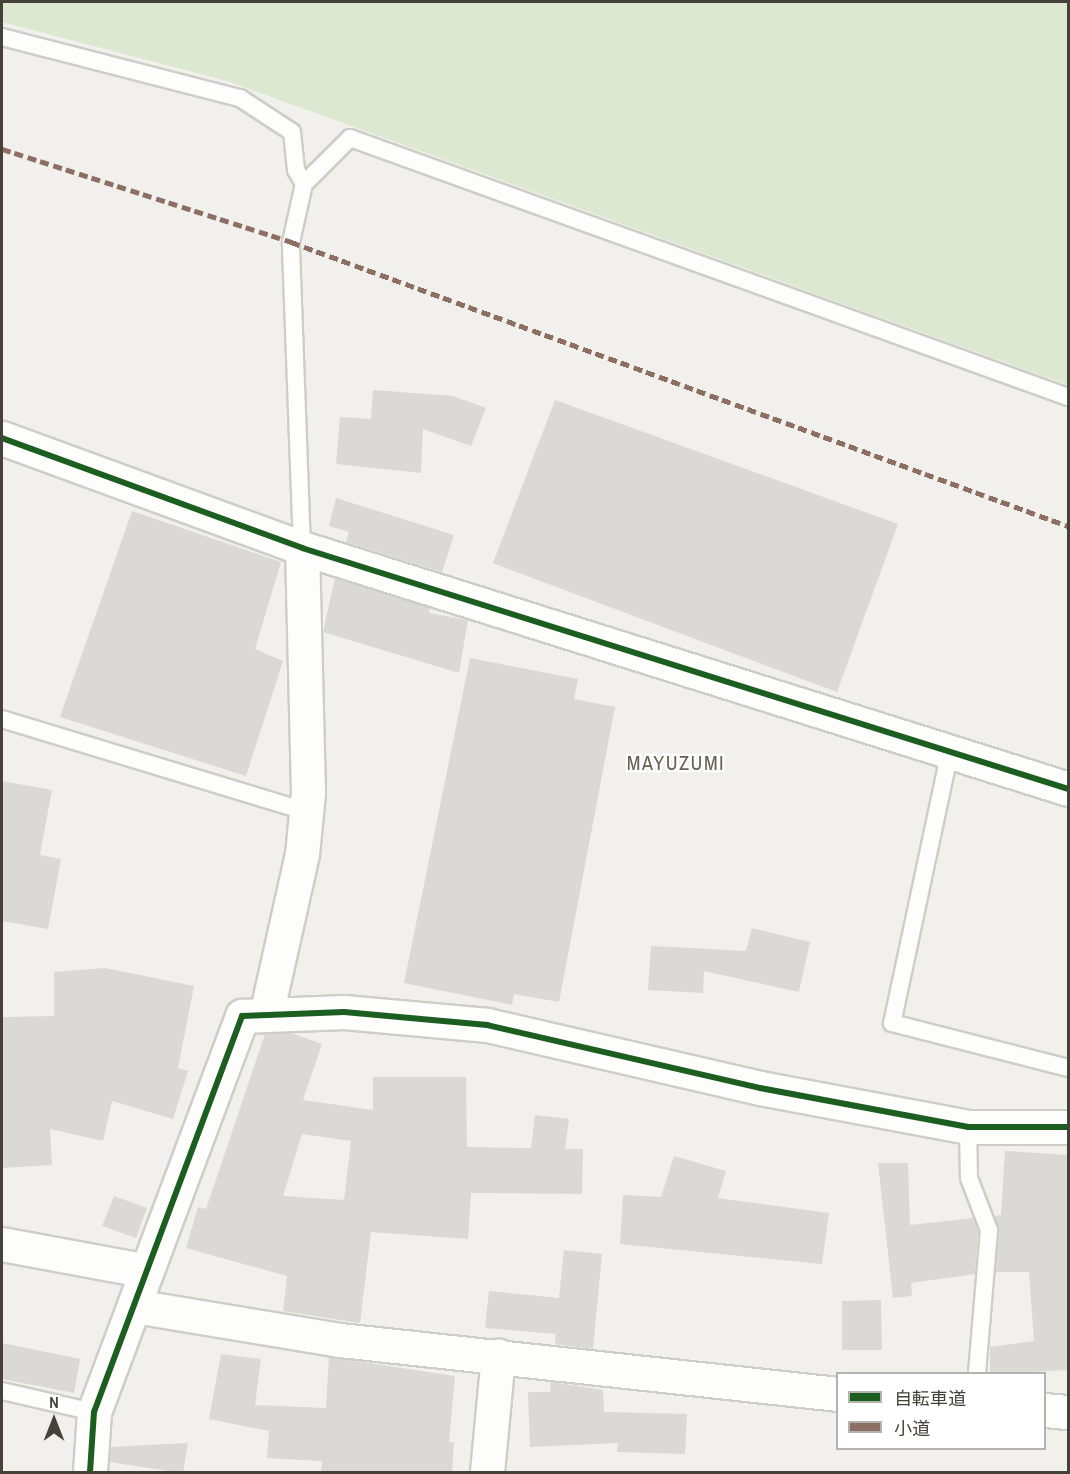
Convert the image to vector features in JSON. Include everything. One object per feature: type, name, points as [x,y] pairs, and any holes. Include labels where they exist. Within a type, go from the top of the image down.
[{"type":"street","points":[[2,438],[302,548],[1068,789]]},
{"type":"street","points":[[266,1015],[302,854],[305,811],[302,548]]},
{"type":"street","points":[[90,1473],[94,1412],[242,1016],[344,1012],[487,1025],[760,1088],[969,1127],[1068,1127]]},
{"type":"street","points":[[2,1244],[147,1271]]},
{"type":"street","points":[[134,1306],[340,1340],[836,1394]]},
{"type":"street","points":[[487,1473],[498,1356]]},
{"type":"street","points":[[1046,1410],[1068,1412]]},
{"type":"lane","points":[[2,38],[240,98],[291,132],[296,170],[304,184]]},
{"type":"lane","points":[[302,548],[291,242],[304,184],[350,138],[1068,397]]},
{"type":"lane","points":[[2,719],[305,811]]},
{"type":"lane","points":[[950,751],[892,1023],[1068,1068]]},
{"type":"lane","points":[[969,1127],[969,1178],[989,1230],[976,1372]]},
{"type":"lane","points":[[2,1391],[94,1412]]},
{"type":"green space","points":[[2,2],[1068,2],[1068,385],[227,81],[2,22]]},
{"type":"building","points":[[373,390],[453,396],[486,408],[471,446],[423,429],[421,473],[336,464],[340,417],[371,419]]},
{"type":"building","points":[[555,400],[898,524],[837,692],[493,563]]},
{"type":"building","points":[[336,498],[454,535],[442,572],[346,542],[349,532],[329,526]]},
{"type":"building","points":[[132,511],[281,562],[255,649],[283,661],[246,776],[60,717]]},
{"type":"building","points":[[335,578],[430,608],[429,613],[468,620],[459,673],[323,632]]},
{"type":"building","points":[[470,658],[578,679],[574,699],[615,707],[559,1002],[514,994],[512,1005],[404,983]]},
{"type":"building","points":[[2,781],[52,790],[40,855],[61,859],[48,929],[2,921]]},
{"type":"building","points":[[752,928],[810,942],[799,992],[704,971],[703,993],[648,990],[651,946],[746,951]]},
{"type":"building","points":[[105,968],[194,986],[178,1068],[188,1071],[173,1119],[112,1101],[103,1141],[50,1129],[52,1165],[2,1168],[2,1017],[54,1016],[54,972]]},
{"type":"building","points":[[291,1033],[322,1044],[303,1100],[373,1110],[373,1077],[466,1077],[467,1147],[531,1148],[535,1115],[569,1119],[565,1149],[583,1149],[582,1194],[471,1193],[468,1239],[371,1232],[360,1323],[283,1311],[287,1276],[186,1248],[198,1207],[206,1209],[265,1034]],"holes":[[[302,1134],[351,1141],[344,1200],[283,1196]]]},
{"type":"building","points":[[1005,1151],[1068,1155],[1068,1370],[990,1372],[990,1347],[1034,1341],[1029,1272],[996,1272],[999,1231],[995,1216],[1001,1215]]},
{"type":"building","points":[[674,1156],[726,1171],[718,1198],[829,1213],[822,1264],[620,1244],[623,1195],[661,1197]]},
{"type":"building","points":[[878,1163],[908,1163],[910,1225],[973,1218],[978,1232],[975,1274],[911,1283],[912,1296],[893,1298]]},
{"type":"building","points":[[114,1196],[147,1208],[136,1238],[102,1226]]},
{"type":"building","points":[[564,1250],[602,1254],[593,1349],[555,1344],[556,1334],[485,1328],[489,1291],[559,1298]]},
{"type":"building","points":[[881,1300],[882,1350],[842,1350],[842,1301]]},
{"type":"building","points":[[2,1343],[80,1359],[74,1393],[2,1379]]},
{"type":"building","points":[[221,1354],[261,1359],[255,1405],[326,1408],[329,1357],[455,1376],[449,1442],[454,1442],[452,1473],[321,1473],[322,1461],[267,1458],[269,1431],[209,1419]]},
{"type":"building","points":[[551,1382],[603,1390],[604,1412],[687,1414],[685,1454],[617,1452],[618,1443],[530,1447],[528,1392],[550,1392]]},
{"type":"building","points":[[188,1443],[183,1473],[109,1462],[110,1447]]},
{"type":"marked path","points":[[2,149],[291,242],[1068,526]]},
{"type":"cycle path","points":[[2,438],[302,548],[1068,789]]},
{"type":"cycle path","points":[[90,1472],[94,1412],[242,1016],[344,1012],[487,1025],[760,1088],[968,1127],[1068,1127]]},
{"type":"district","name":"MAYUZUMI","points":[[676,762]]}]
